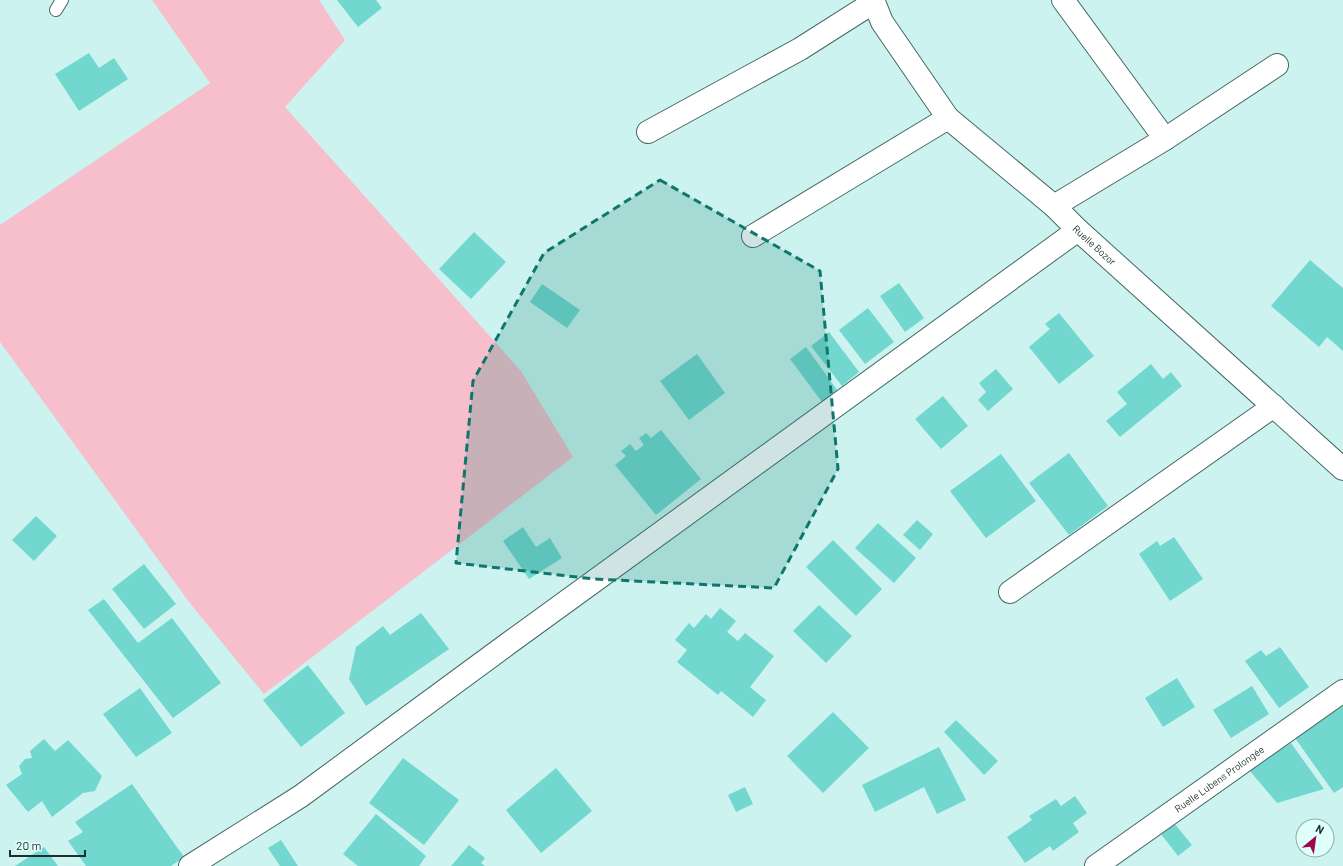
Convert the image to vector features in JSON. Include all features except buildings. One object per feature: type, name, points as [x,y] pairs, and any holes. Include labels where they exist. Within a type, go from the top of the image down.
[{"type":"street","points":[[1063,0],[1166,139]]},
{"type":"street","points":[[648,132],[766,69],[874,1]]},
{"type":"street","name":"Ruelle Bozor","points":[[874,1],[882,22],[948,118],[1054,206],[1078,230],[1343,469]]},
{"type":"street","points":[[1054,206],[1166,139],[1277,65]]},
{"type":"street","points":[[753,236],[948,118]]},
{"type":"street","points":[[190,866],[301,796],[508,643],[1078,230]]},
{"type":"street","points":[[1010,592],[1274,406]]},
{"type":"street","name":"Ruelle Lubens Prolongée","points":[[1096,866],[1343,691]]},
{"type":"highlighted area","points":[[660,180],[820,271],[838,469],[774,588],[594,579],[456,563],[473,381],[544,253]]},
{"type":"shaded area","points":[[152,0],[319,0],[345,40],[285,107],[521,371],[573,457],[264,694],[189,602],[0,342],[0,225],[210,83]]}]
